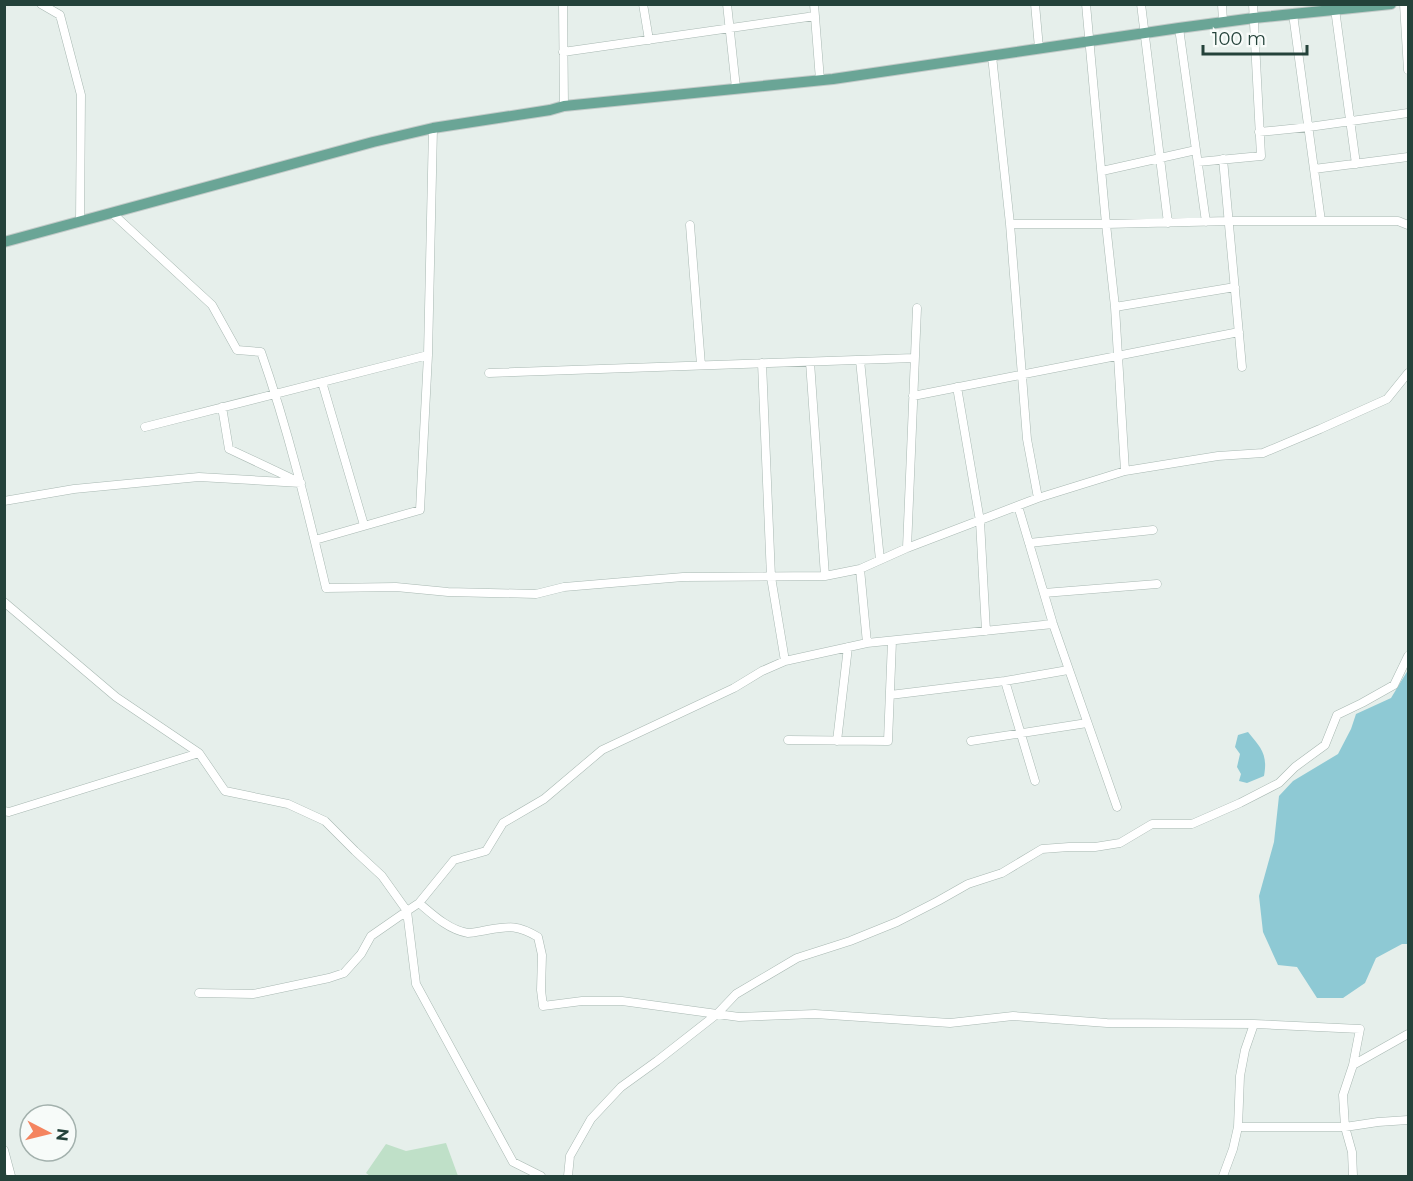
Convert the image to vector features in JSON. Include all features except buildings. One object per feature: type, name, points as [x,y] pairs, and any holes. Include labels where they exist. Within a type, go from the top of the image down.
[{"type":"main road","points":[[4,242],[433,128],[564,106],[820,80],[1222,22],[1391,4]]},
{"type":"street","points":[[40,4],[60,15]]},
{"type":"street","points":[[60,4],[60,15],[81,95],[80,222]]},
{"type":"street","points":[[563,4],[564,106]]},
{"type":"street","points":[[643,4],[649,40]]},
{"type":"street","points":[[727,4],[736,88]]},
{"type":"street","points":[[814,4],[820,80]]},
{"type":"street","points":[[1035,4],[1039,48]]},
{"type":"street","points":[[1086,4],[1115,307],[1125,471]]},
{"type":"street","points":[[1141,4],[1168,223]]},
{"type":"street","points":[[1222,4],[1222,22]]},
{"type":"street","points":[[1198,162],[1261,156],[1253,4]]},
{"type":"street","points":[[1404,4],[1408,70]]},
{"type":"street","points":[[1335,9],[1356,164]]},
{"type":"street","points":[[1293,14],[1321,221]]},
{"type":"street","points":[[564,52],[815,16]]},
{"type":"street","points":[[1179,28],[1206,222]]},
{"type":"street","points":[[992,56],[1010,224],[1027,439],[1038,498]]},
{"type":"street","points":[[1259,132],[1408,113]]},
{"type":"street","points":[[315,540],[420,510],[428,355],[433,128]]},
{"type":"street","points":[[1102,171],[1196,150]]},
{"type":"street","points":[[1314,169],[1408,157]]},
{"type":"street","points":[[1223,159],[1242,367]]},
{"type":"street","points":[[112,213],[212,305],[237,350],[261,352],[276,394],[301,483],[326,588],[396,587],[448,592],[536,594],[564,587],[683,577],[825,576],[860,569],[907,548],[1038,498],[1125,471],[1218,456],[1263,453],[1387,399],[1408,373]]},
{"type":"street","points":[[1010,224],[1398,221],[1408,225]]},
{"type":"street","points":[[690,225],[701,365]]},
{"type":"street","points":[[1115,307],[1235,287]]},
{"type":"street","points":[[907,548],[917,308]]},
{"type":"street","points":[[913,396],[1239,332]]},
{"type":"street","points":[[146,428],[428,355]]},
{"type":"street","points":[[489,372],[914,358]]},
{"type":"street","points":[[860,360],[880,560]]},
{"type":"street","points":[[810,362],[825,576]]},
{"type":"street","points":[[762,363],[771,577],[785,661]]},
{"type":"street","points":[[322,382],[364,525]]},
{"type":"street","points":[[957,387],[980,520],[986,631]]},
{"type":"street","points":[[222,407],[229,449],[301,483]]},
{"type":"street","points":[[4,501],[74,489],[199,477],[301,483]]},
{"type":"street","points":[[1018,506],[1068,670],[1117,807]]},
{"type":"street","points":[[1029,543],[1153,530]]},
{"type":"street","points":[[860,569],[867,643]]},
{"type":"street","points":[[1044,593],[1157,584]]},
{"type":"street","points":[[4,602],[116,697],[199,753],[225,790],[288,804],[326,821],[382,876],[407,911],[416,984],[513,1162],[541,1176]]},
{"type":"street","points":[[199,993],[253,994],[345,973],[361,954],[371,936],[419,903],[454,860],[486,851],[503,824],[543,799],[602,750],[734,688],[762,670],[785,661],[867,643],[1053,624]]},
{"type":"street","points":[[788,740],[888,741],[892,641]]},
{"type":"street","points":[[837,741],[848,647]]},
{"type":"street","points":[[568,1176],[570,1156],[591,1119],[621,1087],[717,1014],[736,994],[797,958],[850,941],[897,922],[968,884],[1002,873],[1042,849],[1095,848],[1120,843],[1152,824],[1192,824],[1240,803],[1279,783],[1295,767],[1325,745],[1337,715],[1394,685],[1408,656]]},
{"type":"street","points":[[890,695],[1005,681],[1068,670]]},
{"type":"street","points":[[1005,681],[1035,781]]},
{"type":"street","points":[[971,741],[1087,723]]},
{"type":"street","points":[[4,811],[9,812],[199,753]]},
{"type":"street","points":[[419,903],[439,920],[459,930],[470,933],[502,927],[523,928],[538,937],[542,955],[543,1006],[582,1001],[622,1001],[739,1017],[815,1014],[950,1023],[1012,1016],[1107,1023],[1254,1024],[1360,1029],[1353,1065],[1343,1095],[1345,1127],[1352,1152],[1353,1176]]},
{"type":"street","points":[[1223,1176],[1233,1149],[1238,1126],[1240,1076],[1245,1050],[1254,1024]]},
{"type":"street","points":[[1353,1065],[1408,1034]]},
{"type":"street","points":[[1238,1126],[1345,1127],[1408,1120]]},
{"type":"street","points":[[4,1150],[11,1176]]},
{"type":"green space","points":[[446,1143],[458,1176],[370,1176],[366,1173],[386,1144],[406,1151]]},
{"type":"water","points":[[1408,670],[1408,944],[1402,944],[1376,958],[1365,983],[1343,998],[1317,998],[1297,967],[1278,965],[1263,932],[1259,896],[1274,842],[1279,796],[1293,781],[1338,754],[1356,714],[1391,698]]},
{"type":"water","points":[[1248,732],[1262,752],[1265,768],[1264,776],[1247,783],[1239,781],[1241,774],[1237,767],[1240,754],[1235,747],[1238,735]]}]
